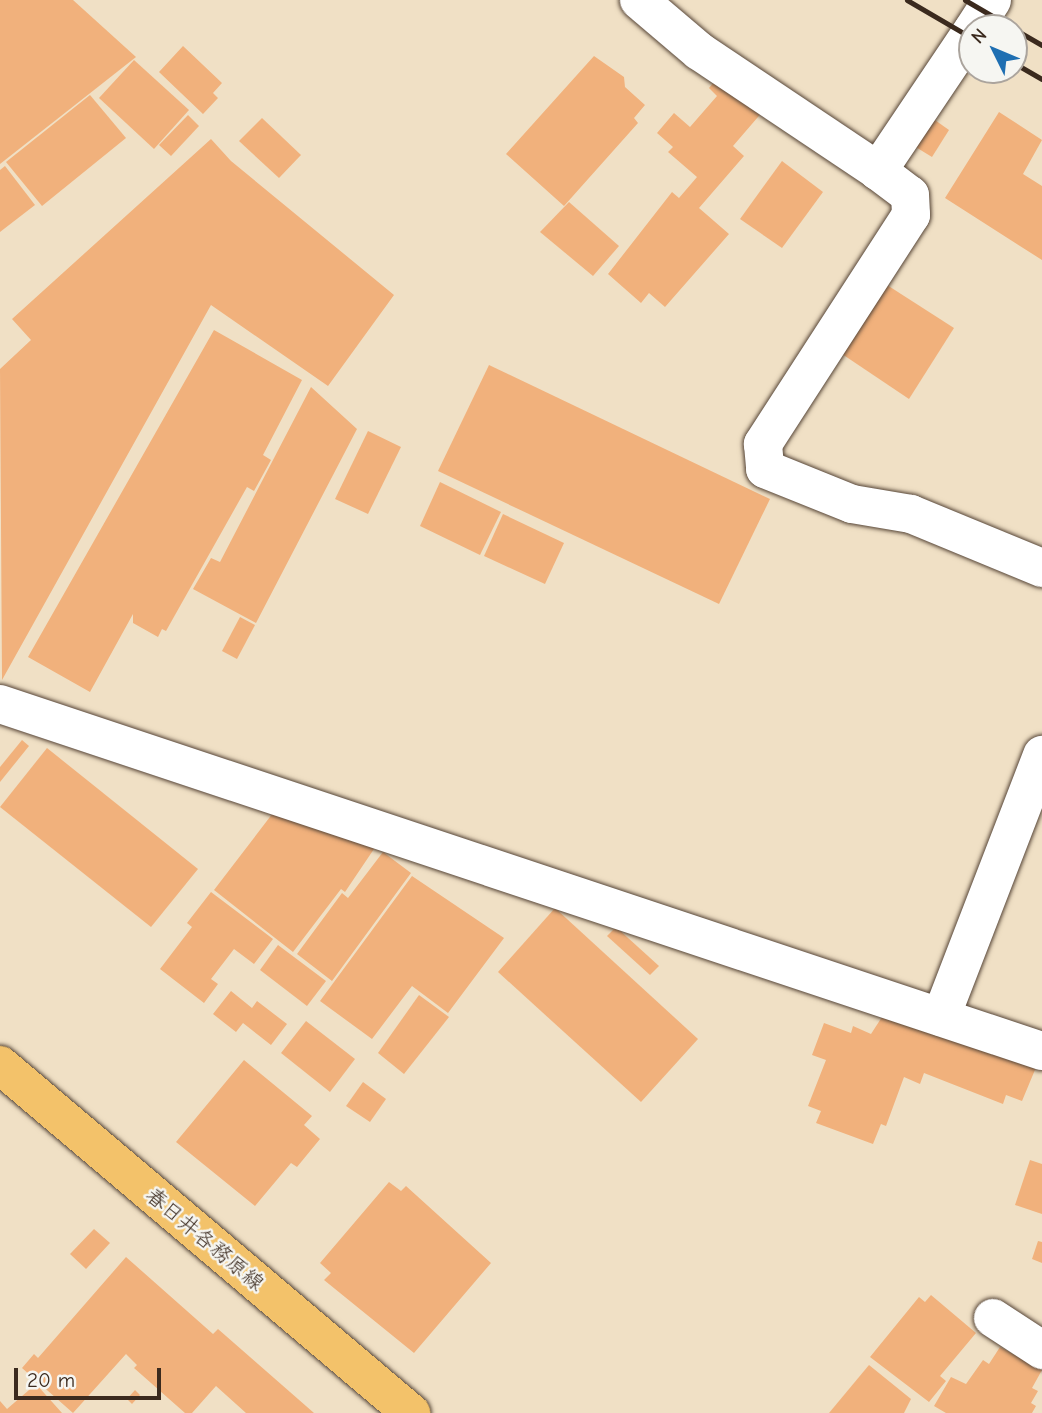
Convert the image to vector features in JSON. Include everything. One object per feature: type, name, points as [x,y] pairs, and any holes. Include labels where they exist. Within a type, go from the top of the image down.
[{"type":"main road","name":"春日井各務原線","points":[[0,1065],[411,1413]]},
{"type":"street","points":[[639,0],[699,51],[910,195],[911,215],[763,444],[765,469],[852,504],[911,514],[1042,568]]},
{"type":"street","points":[[878,171],[958,51]]},
{"type":"street","points":[[0,704],[1042,1051]]},
{"type":"street","points":[[941,1017],[1042,755]]},
{"type":"street","points":[[993,1318],[1042,1350]]},
{"type":"building","points":[[0,0],[73,0],[136,57],[0,164]]},
{"type":"building","points":[[183,46],[222,83],[213,93],[218,98],[203,114],[159,72]]},
{"type":"building","points":[[594,56],[624,77],[625,87],[645,105],[634,118],[638,123],[564,206],[506,154]]},
{"type":"building","points":[[134,60],[189,110],[154,149],[99,98]]},
{"type":"building","points":[[719,76],[764,110],[733,146],[744,156],[699,208],[729,234],[665,307],[649,293],[641,303],[608,274],[672,192],[679,198],[697,177],[668,152],[673,147],[657,133],[674,113],[690,127],[717,96],[709,88]]},
{"type":"building","points":[[90,95],[126,138],[42,206],[6,162]]},
{"type":"building","points":[[999,112],[1042,140],[1023,174],[1042,186],[1042,260],[945,198]]},
{"type":"building","points":[[188,115],[199,126],[171,156],[159,145]]},
{"type":"building","points":[[262,118],[301,155],[279,178],[239,141]]},
{"type":"building","points":[[932,118],[949,130],[932,157],[914,146]]},
{"type":"building","points":[[211,139],[231,161],[394,295],[328,386],[211,305],[2,680],[0,369],[31,340],[12,319]]},
{"type":"building","points":[[782,161],[823,192],[782,248],[740,219]]},
{"type":"building","points":[[5,166],[35,205],[0,232],[0,170]]},
{"type":"building","points":[[569,202],[619,246],[593,276],[540,232]]},
{"type":"building","points":[[887,285],[954,328],[909,399],[842,354]]},
{"type":"building","points":[[214,330],[302,380],[263,455],[271,460],[254,491],[247,487],[166,631],[162,629],[158,637],[133,623],[133,614],[90,692],[28,657]]},
{"type":"building","points":[[489,365],[770,499],[719,604],[438,471]]},
{"type":"building","points":[[311,387],[357,429],[256,623],[193,589],[211,558],[220,562]]},
{"type":"building","points":[[368,431],[401,447],[368,514],[335,499]]},
{"type":"building","points":[[440,482],[501,512],[480,555],[420,526]]},
{"type":"building","points":[[503,514],[564,543],[545,584],[484,556]]},
{"type":"building","points":[[240,617],[255,625],[237,659],[222,651]]},
{"type":"building","points":[[22,740],[29,746],[0,782],[0,767]]},
{"type":"building","points":[[47,748],[198,869],[151,927],[0,807]]},
{"type":"building","points":[[276,809],[376,846],[345,892],[341,889],[293,952],[214,890]]},
{"type":"building","points":[[383,852],[411,873],[332,981],[297,954],[342,893],[348,898]]},
{"type":"building","points":[[412,876],[504,938],[448,1013],[412,986],[372,1039],[320,1001]]},
{"type":"building","points":[[211,892],[273,939],[254,964],[234,949],[211,979],[218,984],[204,1003],[160,969],[192,927],[187,923]]},
{"type":"building","points":[[555,908],[698,1039],[641,1102],[498,972]]},
{"type":"building","points":[[616,927],[659,966],[650,975],[607,936]]},
{"type":"building","points":[[278,945],[326,981],[307,1006],[260,970]]},
{"type":"building","points":[[231,991],[252,1008],[257,1001],[287,1024],[271,1045],[243,1023],[236,1032],[213,1014]]},
{"type":"building","points":[[419,995],[449,1017],[404,1074],[378,1053]]},
{"type":"building","points":[[882,1017],[1037,1065],[1022,1101],[1006,1095],[1003,1104],[924,1073],[920,1084],[904,1077],[886,1126],[881,1124],[873,1144],[816,1123],[821,1111],[808,1106],[826,1060],[812,1055],[824,1023],[851,1033],[853,1026],[871,1034]]},
{"type":"building","points":[[306,1021],[355,1059],[330,1092],[281,1053]]},
{"type":"building","points":[[244,1060],[312,1116],[304,1125],[320,1139],[297,1167],[291,1163],[255,1206],[176,1142]]},
{"type":"building","points":[[363,1082],[386,1099],[370,1122],[346,1106]]},
{"type":"building","points":[[1030,1160],[1042,1164],[1042,1214],[1015,1205]]},
{"type":"building","points":[[389,1182],[401,1191],[406,1186],[491,1263],[414,1353],[324,1280],[331,1273],[320,1263]]},
{"type":"building","points":[[94,1229],[110,1243],[86,1269],[70,1254]]},
{"type":"building","points":[[1038,1241],[1042,1242],[1042,1263],[1032,1259]]},
{"type":"building","points":[[126,1257],[213,1334],[218,1329],[314,1413],[246,1413],[216,1386],[192,1413],[185,1413],[134,1368],[137,1365],[126,1354],[73,1413],[22,1368],[34,1354],[38,1358]]},
{"type":"building","points":[[931,1295],[976,1333],[940,1376],[946,1381],[929,1402],[870,1357],[919,1297],[925,1302]]},
{"type":"building","points":[[1000,1347],[1042,1370],[1032,1388],[1038,1391],[1031,1403],[1036,1406],[1032,1413],[946,1413],[934,1406],[951,1377],[966,1384],[983,1360],[989,1364]]},
{"type":"building","points":[[869,1365],[911,1399],[904,1413],[829,1413]]},
{"type":"building","points":[[36,1384],[62,1413],[0,1413],[0,1401],[7,1409]]},
{"type":"building","points":[[135,1390],[140,1395],[132,1404],[127,1399]]},
{"type":"railway","points":[[907,0],[958,30]]},
{"type":"railway","points":[[965,0],[989,14]]},
{"type":"railway","points":[[1028,37],[1042,45]]},
{"type":"railway","points":[[1028,71],[1042,79]]}]
